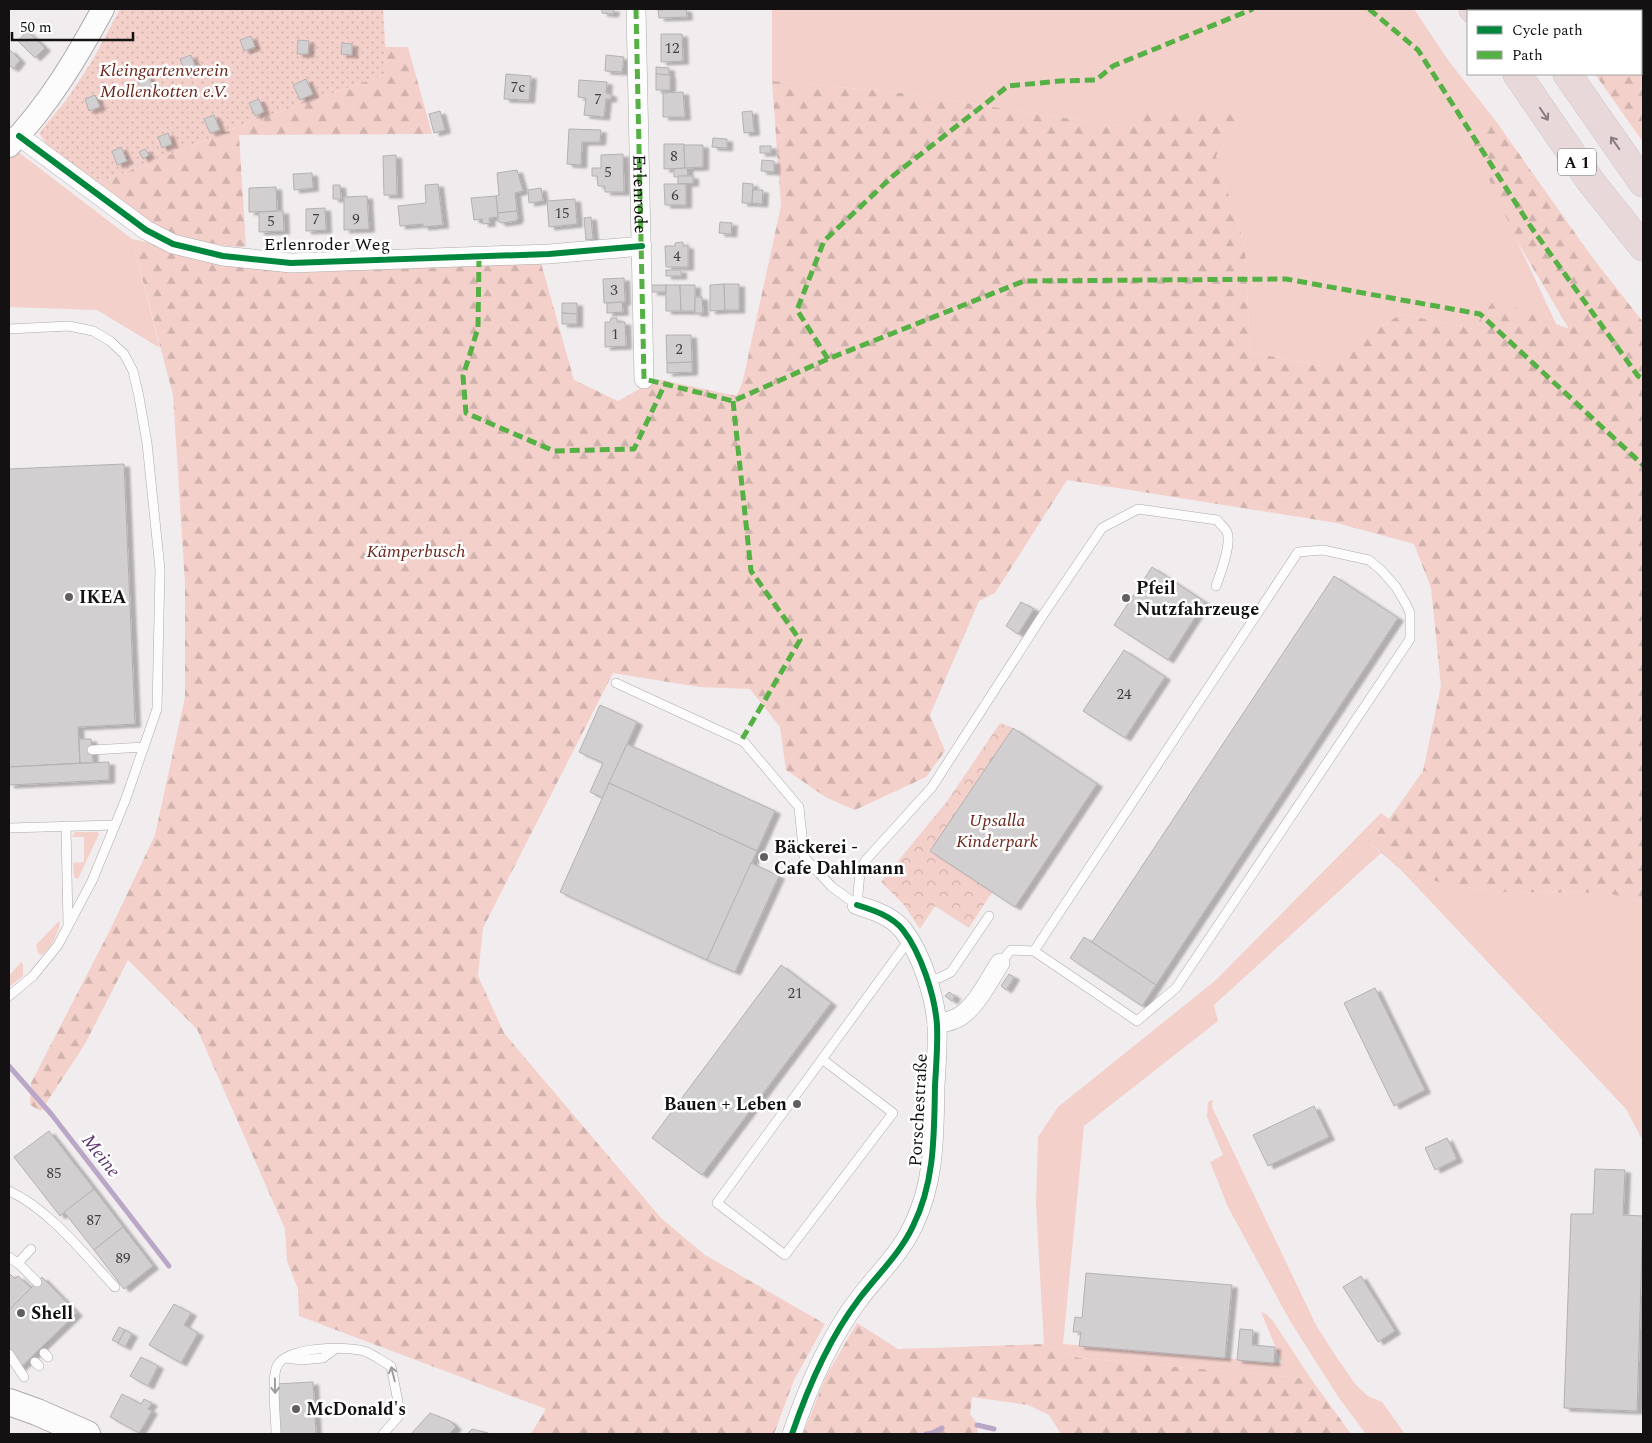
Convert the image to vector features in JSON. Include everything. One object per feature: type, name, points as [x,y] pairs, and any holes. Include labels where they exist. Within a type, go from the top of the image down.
[{"type":"highway","name":"A 1","points":[[1518,75],[1591,182],[1643,247]]},
{"type":"highway","name":"A 1","points":[[1568,75],[1643,183]]},
{"type":"main road","points":[[9,1402],[87,1434]]},
{"type":"street","points":[[14,141],[55,89],[81,49],[103,9]]},
{"type":"street","name":"Erlenrode","points":[[636,9],[644,379]]},
{"type":"street","name":"Erlenroder Weg","points":[[14,141],[146,230],[173,244],[223,256],[291,263],[548,254],[642,246]]},
{"type":"street","name":"Porschestraße","points":[[792,1434],[811,1381],[828,1348],[858,1300],[893,1258],[913,1228],[926,1198],[934,1153],[937,1025],[928,978],[910,940],[902,928],[880,912],[857,905]]},
{"type":"street","points":[[937,1025],[953,1020],[965,1013],[1000,963]]},
{"type":"lane","points":[[9,329],[70,326],[93,331],[110,341],[124,354],[133,371],[146,443],[160,570],[157,709],[144,747],[92,881],[58,945],[33,976],[9,996]]},
{"type":"lane","points":[[857,905],[860,872],[866,862],[932,787],[1043,614],[1102,528],[1138,510],[1217,520],[1227,532],[1228,540],[1224,563],[1216,586]]},
{"type":"lane","points":[[1000,963],[1011,950],[1034,951],[1137,1021],[1176,988],[1410,639],[1410,613],[1396,587],[1381,570],[1369,560],[1351,556],[1323,550],[1298,552],[1034,951]]},
{"type":"lane","points":[[616,683],[744,742],[799,807],[804,858],[832,887],[857,905]]},
{"type":"lane","points":[[92,750],[144,747]]},
{"type":"lane","points":[[9,828],[115,825]]},
{"type":"lane","points":[[66,826],[68,926]]},
{"type":"lane","points":[[928,978],[940,978],[951,972],[988,916]]},
{"type":"lane","points":[[822,1058],[893,1113],[786,1255],[717,1203],[822,1058],[910,940]]},
{"type":"lane","points":[[9,1191],[55,1223],[115,1287]]},
{"type":"lane","points":[[18,1263],[31,1249]]},
{"type":"lane","points":[[9,1257],[18,1263],[37,1282]]},
{"type":"lane","points":[[276,1434],[274,1378],[277,1366],[294,1353],[335,1349],[365,1351],[391,1366],[399,1407],[398,1417],[384,1434]]},
{"type":"lane","points":[[9,1354],[24,1376]]},
{"type":"green space","name":"Kleingartenverein Mollenkotten e.V.","points":[[120,9],[383,9],[387,74],[237,127],[96,184],[51,151],[39,133],[67,99],[92,61]]},
{"type":"green space","points":[[772,9],[1414,9],[1448,60],[1495,120],[1517,241],[1559,330],[1473,329],[1401,314],[1322,366],[1250,352],[1245,245],[1216,156],[1246,109],[1140,109],[1118,126],[894,92],[772,81]]},
{"type":"green space","points":[[1643,9],[1643,142],[1596,75],[1642,75],[1642,10],[1550,10]]},
{"type":"green space","points":[[385,47],[408,47],[432,134],[239,135],[246,247],[228,246],[169,236],[96,184],[237,127],[387,74]]},
{"type":"green space","name":"Kämperbusch","points":[[772,81],[894,92],[1118,126],[1140,109],[1246,109],[1216,156],[1245,245],[1250,352],[1321,366],[1401,314],[1473,329],[1494,300],[1569,329],[1517,241],[1469,136],[1495,120],[1592,257],[1643,322],[1643,902],[1607,893],[1495,892],[1442,883],[1401,870],[1368,841],[1389,819],[1423,771],[1441,686],[1431,588],[1414,544],[1337,523],[1067,480],[995,593],[979,601],[930,715],[945,751],[926,777],[855,810],[827,798],[786,770],[780,727],[750,689],[699,687],[613,673],[483,928],[478,976],[504,1033],[661,1218],[705,1255],[825,1324],[794,1380],[774,1434],[531,1434],[546,1409],[299,1316],[298,1289],[287,1261],[285,1229],[197,1029],[128,960],[85,1044],[41,1111],[30,1105],[31,1083],[111,928],[155,835],[185,697],[185,583],[173,395],[132,239],[291,273],[541,263],[574,380],[618,401],[657,379],[737,396],[743,380],[781,206]]},
{"type":"green space","points":[[17,151],[132,239],[160,348],[97,310],[9,307],[9,159]]},
{"type":"green space","name":"Upsalla Kinderpark","points":[[1000,723],[1013,728],[1097,784],[1015,907],[992,892],[969,928],[935,906],[920,929],[904,905],[881,882],[948,800]]},
{"type":"green space","points":[[1381,813],[1389,819],[1368,841],[1381,853],[1214,1005],[1218,1021],[1084,1126],[1063,1344],[1282,1363],[1261,1312],[1273,1321],[1311,1379],[1079,1358],[1044,1344],[1036,1205],[1038,1137],[1058,1107],[1216,980]]},
{"type":"green space","points":[[75,832],[98,832],[99,834],[78,879],[74,877],[73,863],[84,862],[84,837],[72,837]]},
{"type":"green space","points":[[1401,870],[1442,883],[1495,892],[1607,893],[1643,902],[1643,1141],[1626,1109]]},
{"type":"green space","points":[[60,922],[54,940],[41,955],[38,953],[36,945]]},
{"type":"green space","points":[[21,962],[23,964],[23,976],[9,987],[9,976]]},
{"type":"green space","points":[[1213,1100],[1212,1107],[1316,1325],[1356,1385],[1368,1396],[1382,1402],[1405,1434],[1366,1434],[1339,1398],[1290,1321],[1228,1207],[1210,1162],[1223,1155],[1207,1117],[1208,1102]]},
{"type":"green space","points":[[857,1323],[898,1349],[1044,1344],[1079,1358],[1311,1379],[1351,1434],[1061,1434],[1049,1415],[1028,1405],[972,1397],[970,1414],[976,1422],[978,1434],[803,1434],[826,1376]]},
{"type":"building","points":[[602,9],[614,9],[613,14],[602,13]]},
{"type":"building","points":[[686,9],[687,17],[659,18],[658,10]]},
{"type":"building","points":[[27,31],[45,48],[35,58],[18,41]]},
{"type":"building","points":[[661,34],[682,34],[683,61],[661,62]]},
{"type":"building","points":[[251,36],[255,47],[244,51],[240,40]]},
{"type":"building","points":[[298,40],[309,41],[308,54],[297,54]]},
{"type":"building","points":[[342,43],[352,44],[352,55],[341,54]]},
{"type":"building","points":[[9,49],[20,60],[13,69],[11,66],[9,68]]},
{"type":"building","points":[[191,55],[197,70],[186,74],[180,59]]},
{"type":"building","points":[[606,55],[624,57],[622,72],[605,71]]},
{"type":"building","points":[[656,67],[669,68],[669,75],[656,74]]},
{"type":"building","points":[[506,74],[531,76],[529,100],[504,99]]},
{"type":"building","points":[[656,74],[670,75],[670,90],[656,90]]},
{"type":"building","points":[[148,75],[153,86],[142,90],[137,80]]},
{"type":"building","points":[[306,79],[313,94],[300,100],[293,85]]},
{"type":"building","points":[[579,80],[607,82],[606,93],[611,94],[611,99],[606,99],[604,117],[584,115],[586,98],[578,97]]},
{"type":"building","points":[[683,92],[685,117],[663,117],[663,93]]},
{"type":"building","points":[[95,95],[100,107],[89,111],[85,99]]},
{"type":"building","points":[[259,99],[264,112],[255,116],[249,103]]},
{"type":"building","points":[[440,111],[445,130],[434,133],[429,114]]},
{"type":"building","points":[[752,111],[754,132],[744,133],[742,112]]},
{"type":"building","points":[[214,115],[220,130],[210,133],[204,119]]},
{"type":"building","points":[[569,129],[601,130],[600,142],[582,142],[581,165],[567,164]]},
{"type":"building","points":[[168,133],[172,144],[162,148],[158,137]]},
{"type":"building","points":[[713,138],[727,139],[727,148],[712,147]]},
{"type":"building","points":[[664,144],[684,144],[685,168],[664,169]]},
{"type":"building","points":[[684,145],[703,145],[703,167],[685,168]]},
{"type":"building","points":[[760,146],[771,146],[771,153],[760,153]]},
{"type":"building","points":[[121,147],[127,161],[117,165],[112,151]]},
{"type":"building","points":[[145,149],[149,155],[143,159],[139,152]]},
{"type":"building","points":[[623,154],[624,192],[605,192],[605,186],[598,186],[597,176],[592,176],[592,168],[601,168],[601,155]]},
{"type":"building","points":[[396,155],[397,195],[384,195],[383,156]]},
{"type":"building","points":[[762,160],[774,161],[774,172],[761,171]]},
{"type":"building","points":[[687,168],[688,176],[674,177],[674,169]]},
{"type":"building","points":[[517,170],[523,191],[515,193],[517,211],[498,213],[496,196],[499,195],[497,173]]},
{"type":"building","points":[[312,173],[313,188],[294,190],[293,174]]},
{"type":"building","points":[[678,176],[693,176],[693,183],[678,184]]},
{"type":"building","points":[[743,183],[753,184],[752,203],[742,203]]},
{"type":"building","points":[[438,184],[443,225],[423,227],[423,224],[400,226],[398,206],[426,203],[425,185]]},
{"type":"building","points":[[664,184],[686,184],[686,205],[665,205]]},
{"type":"building","points":[[333,185],[340,185],[341,199],[333,199]]},
{"type":"building","points":[[276,187],[277,211],[249,212],[249,188]]},
{"type":"building","points":[[541,188],[543,201],[529,203],[528,190]]},
{"type":"building","points":[[753,190],[763,190],[762,204],[752,203]]},
{"type":"building","points":[[367,196],[369,229],[344,230],[344,197]]},
{"type":"building","points":[[496,196],[498,217],[489,218],[490,223],[483,224],[482,219],[474,220],[471,198]]},
{"type":"building","points":[[575,199],[577,224],[549,227],[547,201]]},
{"type":"building","points":[[325,208],[326,230],[306,231],[306,209]]},
{"type":"building","points":[[283,211],[284,231],[259,232],[259,212]]},
{"type":"building","points":[[517,211],[518,218],[516,221],[501,223],[498,221],[498,213]]},
{"type":"building","points":[[591,217],[593,239],[586,240],[584,218]]},
{"type":"building","points":[[720,222],[732,223],[731,234],[719,233]]},
{"type":"building","points":[[683,242],[683,246],[688,246],[688,267],[666,267],[665,246],[675,246],[675,243]]},
{"type":"building","points":[[666,270],[681,270],[681,276],[666,276]]},
{"type":"building","points":[[624,278],[625,302],[604,303],[603,279]]},
{"type":"building","points":[[724,284],[725,310],[710,311],[710,285]]},
{"type":"building","points":[[724,284],[739,284],[739,310],[725,310]]},
{"type":"building","points":[[652,285],[666,285],[666,292],[652,292]]},
{"type":"building","points":[[666,285],[680,285],[681,311],[666,311]]},
{"type":"building","points":[[680,285],[695,285],[695,311],[681,311]]},
{"type":"building","points":[[695,297],[702,297],[703,313],[695,313]]},
{"type":"building","points":[[622,302],[623,312],[607,313],[607,303]]},
{"type":"building","points":[[562,303],[577,303],[577,314],[562,313]]},
{"type":"building","points":[[562,313],[577,314],[577,324],[562,324]]},
{"type":"building","points":[[611,318],[617,318],[617,322],[625,322],[626,346],[605,347],[605,322],[610,322]]},
{"type":"building","points":[[666,335],[691,335],[692,362],[667,363]]},
{"type":"building","points":[[692,362],[692,372],[667,373],[667,363]]},
{"type":"building","name":"IKEA","points":[[124,464],[135,724],[78,727],[80,763],[9,767],[9,469]]},
{"type":"building","points":[[1152,567],[1205,602],[1168,660],[1114,625]]},
{"type":"building","points":[[1334,576],[1398,618],[1156,985],[1092,942]]},
{"type":"building","points":[[1021,602],[1034,609],[1018,634],[1006,626]]},
{"type":"building","points":[[1124,650],[1165,677],[1125,738],[1083,711]]},
{"type":"building","points":[[600,705],[637,722],[603,798],[590,792],[603,763],[579,752]]},
{"type":"building","name":"Upsalla Kinderpark","points":[[1013,728],[1097,784],[1015,907],[930,851]]},
{"type":"building","points":[[79,739],[91,739],[93,763],[80,763]]},
{"type":"building","points":[[627,744],[775,811],[757,851],[609,783]]},
{"type":"building","points":[[109,762],[109,780],[9,785],[9,767]]},
{"type":"building","points":[[609,783],[757,851],[707,960],[560,892]]},
{"type":"building","points":[[751,863],[779,876],[735,972],[707,960]]},
{"type":"building","points":[[1084,937],[1156,985],[1142,1006],[1070,958]]},
{"type":"building","points":[[781,965],[831,1003],[702,1175],[652,1138]]},
{"type":"building","points":[[1009,974],[1014,977],[1006,990],[1001,986]]},
{"type":"building","points":[[1375,988],[1425,1090],[1394,1106],[1344,1003]]},
{"type":"building","points":[[949,992],[955,996],[952,1001],[945,996]]},
{"type":"building","points":[[1314,1106],[1329,1137],[1268,1166],[1253,1135]]},
{"type":"building","points":[[49,1131],[94,1189],[60,1216],[14,1157]]},
{"type":"building","points":[[1447,1138],[1457,1159],[1435,1170],[1425,1148]]},
{"type":"building","points":[[1595,1169],[1625,1170],[1623,1215],[1643,1216],[1637,1411],[1564,1408],[1571,1214],[1593,1214]]},
{"type":"building","points":[[94,1189],[123,1227],[94,1250],[64,1212]]},
{"type":"building","points":[[123,1227],[153,1266],[124,1289],[94,1250]]},
{"type":"building","points":[[9,1273],[15,1279],[18,1276],[35,1292],[9,1317]]},
{"type":"building","points":[[1086,1273],[1232,1285],[1225,1358],[1079,1346],[1081,1332],[1073,1332],[1075,1317],[1082,1318]]},
{"type":"building","points":[[1361,1276],[1395,1331],[1378,1342],[1343,1287]]},
{"type":"building","points":[[42,1277],[77,1313],[20,1368],[9,1356],[9,1310]]},
{"type":"building","points":[[174,1304],[191,1313],[184,1325],[198,1333],[181,1363],[149,1345]]},
{"type":"building","points":[[119,1327],[125,1330],[118,1343],[112,1340]]},
{"type":"building","points":[[1240,1329],[1253,1330],[1252,1345],[1275,1347],[1274,1363],[1237,1360]]},
{"type":"building","points":[[125,1330],[132,1334],[125,1347],[118,1343]]},
{"type":"building","points":[[141,1357],[158,1366],[148,1386],[130,1376]]},
{"type":"building","name":"McDonald's","points":[[313,1382],[316,1434],[278,1434],[275,1384]]},
{"type":"building","points":[[122,1394],[141,1404],[144,1399],[152,1403],[148,1409],[152,1411],[139,1433],[110,1417]]},
{"type":"building","points":[[430,1413],[450,1421],[456,1427],[449,1434],[411,1434]]},
{"type":"building","points":[[472,1429],[488,1433],[489,1434],[467,1434]]},
{"type":"waterway","name":"Meine","points":[[9,1066],[52,1115],[169,1266]]},
{"type":"waterway","name":"Meine","points":[[977,1425],[994,1429]]},
{"type":"waterway","name":"Meine","points":[[926,1434],[942,1428]]},
{"type":"marked path","points":[[636,9],[644,379],[733,401],[828,359],[1024,281],[1286,279],[1480,314],[1643,465]]},
{"type":"marked path","points":[[828,359],[797,310],[824,241],[894,175],[1008,86],[1096,80],[1113,66],[1253,9]]},
{"type":"marked path","points":[[1369,9],[1418,50],[1531,227],[1638,376],[1643,379]]},
{"type":"marked path","points":[[479,257],[478,328],[463,376],[466,413],[554,451],[634,449],[665,384]]},
{"type":"marked path","points":[[733,401],[751,571],[800,640],[741,741]]},
{"type":"cycle path","points":[[19,136],[146,230],[173,244],[223,256],[291,263],[549,254],[642,246]]},
{"type":"cycle path","points":[[792,1434],[812,1381],[828,1347],[859,1299],[908,1236],[926,1192],[932,1158],[937,1033],[936,1014],[930,988],[916,950],[899,925],[876,911],[857,905]]},
{"type":"place","name":"IKEA","points":[[69,597]]},
{"type":"place","name":"Pfeil Nutzfahrzeuge","points":[[1126,598]]},
{"type":"place","name":"Bäckerei - Cafe Dahlmann","points":[[764,857]]},
{"type":"place","name":"Bauen + Leben","points":[[797,1104]]},
{"type":"place","name":"Shell","points":[[21,1313]]},
{"type":"place","name":"McDonald's","points":[[296,1409]]}]
